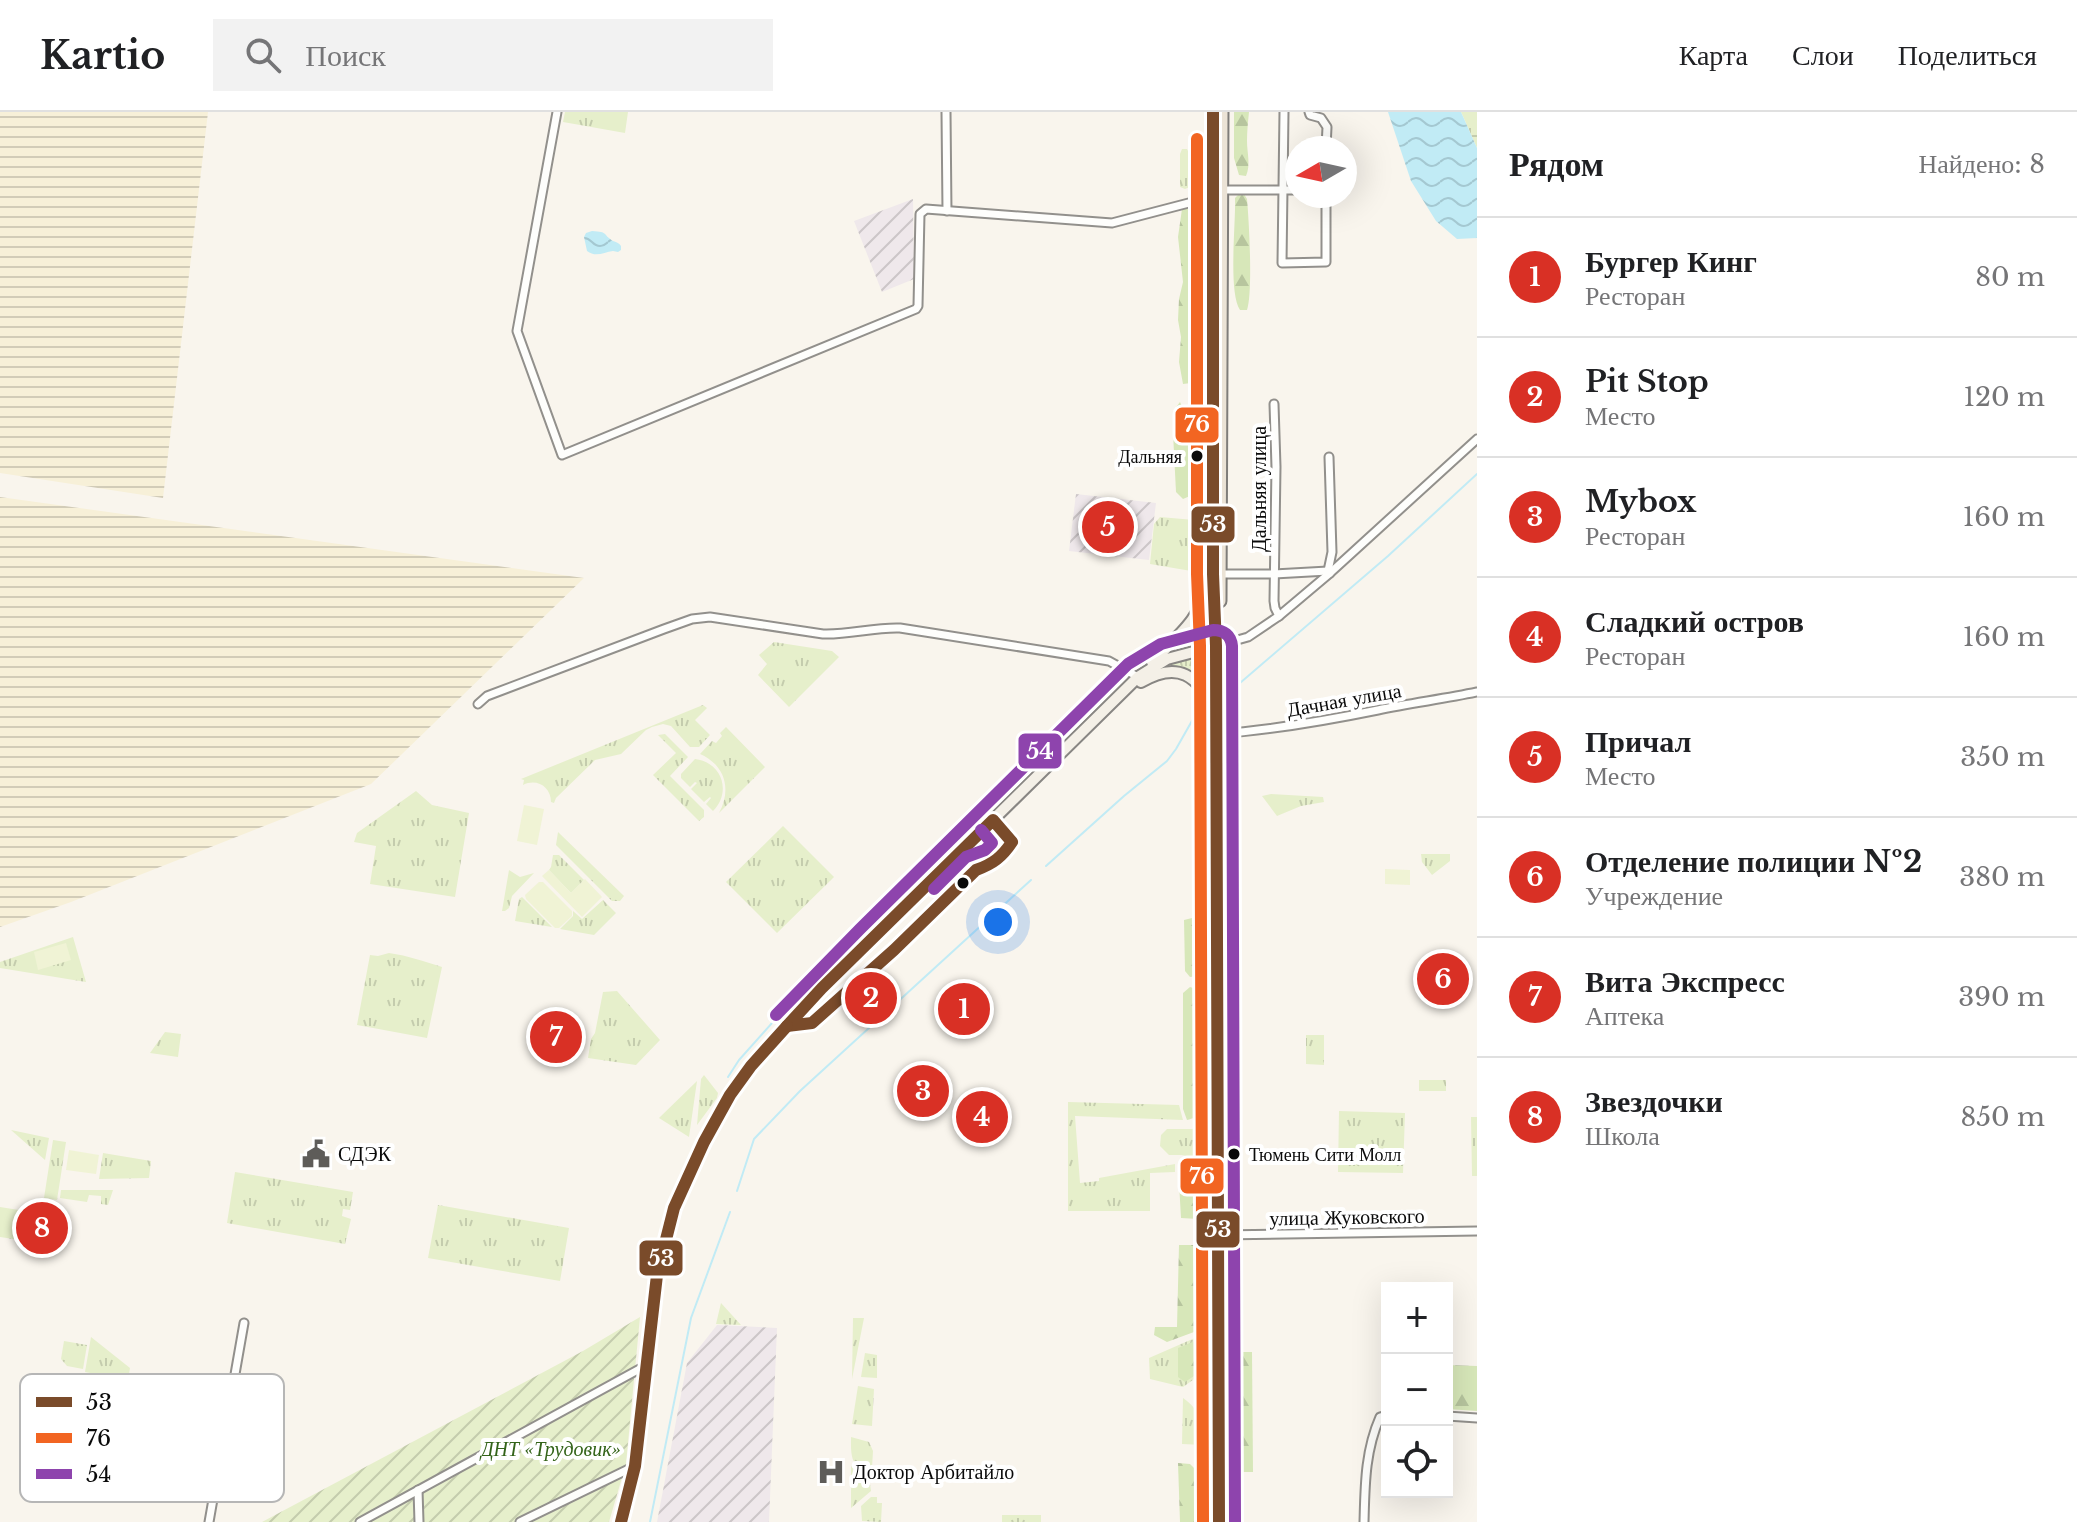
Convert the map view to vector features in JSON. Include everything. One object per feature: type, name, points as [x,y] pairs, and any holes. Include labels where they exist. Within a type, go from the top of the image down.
[{"type":"main road","points":[[1213,112],[1218,194]]},
{"type":"main road","points":[[1219,1522],[1216,646],[1218,194],[1222,112]]},
{"type":"main road","points":[[621,1522],[635,1466],[657,1275],[674,1208],[704,1142],[730,1095],[760,1056],[822,988],[1186,629],[1217,574]]},
{"type":"main road","points":[[1138,677],[1167,659],[1216,646]]},
{"type":"main road","points":[[1122,694],[1157,674],[1183,673],[1199,683],[1216,710]]},
{"type":"street","points":[[557,112],[517,331],[562,455],[916,309],[920,214],[926,209],[1112,223],[1218,194],[1283,190]]},
{"type":"street","points":[[946,112],[947,211]]},
{"type":"street","points":[[1284,112],[1282,263],[1326,262],[1326,208]]},
{"type":"street","points":[[1309,112],[1321,118],[1327,127],[1327,136]]},
{"type":"street","name":"Дальняя улица","points":[[1274,404],[1274,601],[1279,616]]},
{"type":"street","points":[[1216,646],[1248,637],[1279,616],[1477,439]]},
{"type":"street","points":[[1329,457],[1332,552],[1329,572]]},
{"type":"street","name":"Дальняя улица","points":[[1217,574],[1329,572]]},
{"type":"street","points":[[478,704],[487,696],[664,629],[692,619],[710,617],[823,634],[876,627],[900,628],[1109,661],[1138,677]]},
{"type":"street","name":"Дачная улица","points":[[1217,734],[1326,721],[1477,692]]},
{"type":"street","name":"улица Жуковского","points":[[1218,1235],[1477,1231]]},
{"type":"street","points":[[235,1374],[244,1323]]},
{"type":"street","points":[[360,1522],[645,1366]]},
{"type":"street","points":[[1453,1416],[1477,1418]]},
{"type":"street","points":[[1364,1522],[1371,1436],[1381,1417]]},
{"type":"street","points":[[520,1522],[635,1466]]},
{"type":"street","points":[[418,1490],[419,1522]]},
{"type":"street","points":[[209,1522],[213,1502]]},
{"type":"shaded area","points":[[0,112],[208,112],[163,498],[0,473]]},
{"type":"shaded area","points":[[913,199],[914,279],[882,292],[854,221]]},
{"type":"shaded area","points":[[1076,494],[1156,503],[1149,560],[1069,551]]},
{"type":"shaded area","points":[[0,497],[584,578],[371,784],[0,927]]},
{"type":"shaded area","points":[[717,1325],[777,1328],[769,1522],[657,1522],[687,1363]]},
{"type":"green space","points":[[565,112],[628,112],[625,133],[563,122]]},
{"type":"green space","points":[[1234,112],[1249,112],[1246,176],[1239,175],[1234,158]]},
{"type":"green space","points":[[1477,112],[1477,148],[1462,114]]},
{"type":"green space","points":[[1182,149],[1187,149],[1189,153],[1190,187],[1185,189],[1180,187]]},
{"type":"green space","points":[[1244,194],[1247,199],[1248,209],[1250,273],[1247,310],[1240,310],[1234,288],[1235,198]]},
{"type":"green space","points":[[1182,209],[1189,209],[1200,252],[1193,289],[1194,374],[1191,383],[1183,384],[1178,320],[1183,282],[1178,237]]},
{"type":"green space","points":[[1180,402],[1192,439],[1190,496],[1183,499],[1176,492],[1173,433],[1174,410]]},
{"type":"green space","points":[[1160,517],[1194,520],[1203,530],[1203,573],[1150,564],[1154,524]]},
{"type":"green space","points":[[1207,602],[1207,640],[1173,648],[1199,620]]},
{"type":"green space","points":[[774,642],[832,651],[839,657],[789,707],[758,675],[767,664],[759,655]]},
{"type":"green space","points":[[1196,657],[1205,659],[1205,685],[1189,673],[1156,672],[1168,665]]},
{"type":"green space","points":[[703,705],[707,708],[695,720],[710,735],[699,747],[690,747],[671,726],[663,724],[646,730],[621,754],[595,760],[554,803],[542,785],[523,785],[524,780],[521,779]]},
{"type":"green space","points":[[726,727],[765,767],[719,813],[725,795],[724,779],[715,764],[700,754],[712,741],[716,743]]},
{"type":"green space","points":[[665,734],[688,757],[670,776],[704,810],[704,817],[699,821],[653,775],[676,753],[658,735]]},
{"type":"green space","points":[[695,759],[712,766],[721,779],[722,795],[713,811],[706,804],[710,797],[704,802],[691,789],[697,783],[690,787],[681,778]]},
{"type":"green space","points":[[416,791],[432,805],[469,813],[455,897],[370,884],[376,846],[354,842],[357,833]]},
{"type":"green space","points":[[1262,796],[1323,797],[1324,802],[1301,806],[1277,816]]},
{"type":"green space","points":[[524,805],[544,809],[537,845],[517,841]]},
{"type":"green space","points":[[783,826],[834,877],[777,933],[726,882]]},
{"type":"green space","points":[[558,832],[624,896],[620,901],[612,901],[556,845]]},
{"type":"green space","points":[[1421,854],[1450,854],[1450,861],[1432,875],[1422,862]]},
{"type":"green space","points":[[553,855],[559,855],[584,880],[571,893],[549,870]]},
{"type":"green space","points":[[1385,869],[1410,870],[1410,885],[1385,884]]},
{"type":"green space","points":[[509,870],[520,877],[534,873],[512,896],[509,908],[502,911]]},
{"type":"green space","points":[[549,870],[571,893],[585,879],[602,897],[582,917],[542,876]]},
{"type":"green space","points":[[543,882],[572,911],[572,916],[559,928],[555,928],[526,899],[525,895]]},
{"type":"green space","points":[[522,897],[552,927],[515,921]]},
{"type":"green space","points":[[603,900],[616,913],[594,935],[560,929],[573,916],[573,911],[582,919]]},
{"type":"green space","points":[[1196,917],[1203,921],[1203,970],[1198,976],[1190,977],[1185,971],[1184,920]]},
{"type":"green space","points":[[73,937],[86,982],[0,968],[0,962]]},
{"type":"green space","points":[[66,943],[71,960],[38,970],[34,952]]},
{"type":"green space","points":[[389,953],[442,967],[427,1038],[357,1025],[370,955]]},
{"type":"green space","points":[[1190,987],[1202,996],[1203,1102],[1199,1114],[1187,1120],[1183,1109],[1183,993]]},
{"type":"green space","points":[[617,991],[660,1040],[636,1065],[588,1058],[603,992]]},
{"type":"green space","points":[[165,1032],[181,1034],[178,1057],[150,1053]]},
{"type":"green space","points":[[1306,1035],[1324,1035],[1324,1065],[1306,1064]]},
{"type":"green space","points":[[704,1075],[718,1093],[697,1125],[701,1079]]},
{"type":"green space","points":[[1419,1080],[1446,1080],[1446,1091],[1419,1091]]},
{"type":"green space","points":[[697,1081],[689,1137],[659,1118]]},
{"type":"green space","points":[[1068,1102],[1179,1105],[1183,1120],[1075,1116],[1080,1183],[1175,1164],[1175,1172],[1150,1173],[1150,1211],[1068,1211]]},
{"type":"green space","points":[[1339,1111],[1405,1113],[1403,1173],[1338,1172]]},
{"type":"green space","points":[[1471,1117],[1477,1117],[1477,1176],[1472,1176]]},
{"type":"green space","points":[[1207,1123],[1207,1159],[1169,1155],[1160,1146],[1161,1135],[1167,1129],[1192,1129]]},
{"type":"green space","points":[[11,1130],[49,1138],[45,1160]]},
{"type":"green space","points":[[53,1140],[66,1142],[57,1200],[44,1198]]},
{"type":"green space","points":[[69,1150],[99,1155],[96,1174],[66,1170]]},
{"type":"green space","points":[[103,1153],[151,1161],[149,1178],[99,1179]]},
{"type":"green space","points":[[1178,1165],[1189,1165],[1201,1173],[1205,1194],[1204,1214],[1198,1214],[1198,1219],[1181,1218]]},
{"type":"green space","points":[[235,1172],[353,1192],[350,1210],[343,1209],[342,1216],[351,1219],[345,1244],[227,1223]]},
{"type":"green space","points":[[61,1190],[113,1190],[108,1205],[101,1204],[101,1196],[89,1195],[87,1202],[60,1198]]},
{"type":"green space","points":[[438,1205],[569,1228],[560,1281],[428,1258]]},
{"type":"green space","points":[[0,1207],[25,1211],[20,1240],[0,1237]]},
{"type":"green space","points":[[1179,1245],[1194,1245],[1198,1258],[1196,1299],[1200,1301],[1205,1319],[1194,1332],[1167,1342],[1154,1335],[1155,1327],[1177,1327]]},
{"type":"green space","points":[[721,1303],[741,1325],[716,1324]]},
{"type":"green space","name":"ДНТ «Трудовик»","points":[[640,1317],[626,1464],[609,1522],[262,1522],[583,1351]]},
{"type":"green space","points":[[853,1318],[864,1318],[852,1379]]},
{"type":"green space","points":[[1204,1334],[1204,1372],[1183,1387],[1150,1379],[1149,1358]]},
{"type":"green space","points":[[91,1337],[130,1368],[129,1374],[85,1372]]},
{"type":"green space","points":[[64,1341],[87,1345],[83,1369],[67,1366],[61,1359]]},
{"type":"green space","points":[[1195,1341],[1194,1376],[1185,1382],[1178,1377],[1178,1348]]},
{"type":"green space","points":[[1236,1352],[1252,1352],[1253,1472],[1237,1472]]},
{"type":"green space","points":[[865,1353],[877,1355],[877,1378],[861,1377]]},
{"type":"green space","points":[[1453,1365],[1477,1366],[1477,1411],[1453,1409]]},
{"type":"green space","points":[[858,1386],[874,1389],[872,1426],[852,1424]]},
{"type":"green space","points":[[1183,1398],[1200,1418],[1204,1445],[1182,1444]]},
{"type":"green space","points":[[851,1437],[869,1442],[873,1451],[872,1468],[862,1472],[855,1464]]},
{"type":"green space","points":[[1178,1463],[1190,1464],[1194,1468],[1194,1522],[1180,1522]]},
{"type":"green space","points":[[851,1466],[870,1484],[871,1491],[851,1508]]},
{"type":"green space","points":[[871,1497],[877,1497],[877,1503],[882,1503],[881,1522],[862,1521],[861,1506]]},
{"type":"green space","points":[[1002,1515],[1041,1515],[1041,1522],[1002,1522]]},
{"type":"water","points":[[1388,112],[1461,112],[1477,148],[1477,238],[1457,239],[1436,221],[1411,181]]},
{"type":"water","points":[[592,231],[605,234],[621,246],[621,250],[590,253],[584,237]]},
{"type":"waterway","points":[[1240,683],[1388,556],[1477,474]]},
{"type":"waterway","points":[[1046,866],[1167,761],[1197,712]]},
{"type":"waterway","points":[[819,971],[921,871]]},
{"type":"waterway","points":[[737,1191],[754,1139],[800,1091],[1031,880]]},
{"type":"waterway","points":[[728,1077],[739,1060],[805,986]]},
{"type":"waterway","points":[[650,1522],[691,1318],[730,1212]]},
{"type":"transit line","name":"53","points":[[1213,112],[1219,1522]]},
{"type":"transit line","name":"76","points":[[1197,139],[1203,1522]]},
{"type":"transit line","name":"54","points":[[776,1015],[1128,664],[1161,644],[1213,630],[1228,636],[1232,646],[1235,1522]]},
{"type":"transit line","name":"53","points":[[993,820],[1012,842],[1001,856],[976,870],[894,950],[812,1023],[787,1026],[993,820]]},
{"type":"transit line","name":"54","points":[[934,889],[966,857],[985,850],[992,843],[981,830]]},
{"type":"transit line","name":"53","points":[[621,1522],[635,1466],[657,1275],[674,1208],[704,1142],[730,1095],[787,1026]]},
{"type":"place","name":"Дальняя","points":[[1197,456]]},
{"type":"place","name":"Причал","points":[[1108,527]]},
{"type":"place","name":"Отделение полиции №2","points":[[1443,979]]},
{"type":"place","name":"Pit Stop","points":[[871,998]]},
{"type":"place","name":"Бургер Кинг","points":[[964,1009]]},
{"type":"place","name":"Вита Экспресс","points":[[556,1037]]},
{"type":"place","name":"Mybox","points":[[923,1091]]},
{"type":"place","name":"Сладкий остров","points":[[982,1117]]},
{"type":"place","name":"СДЭК","points":[[316,1154]]},
{"type":"place","name":"Тюмень Сити Молл","points":[[1234,1154]]},
{"type":"place","name":"Звездочки","points":[[42,1228]]},
{"type":"place","name":"Доктор Арбитайло","points":[[831,1472]]}]
